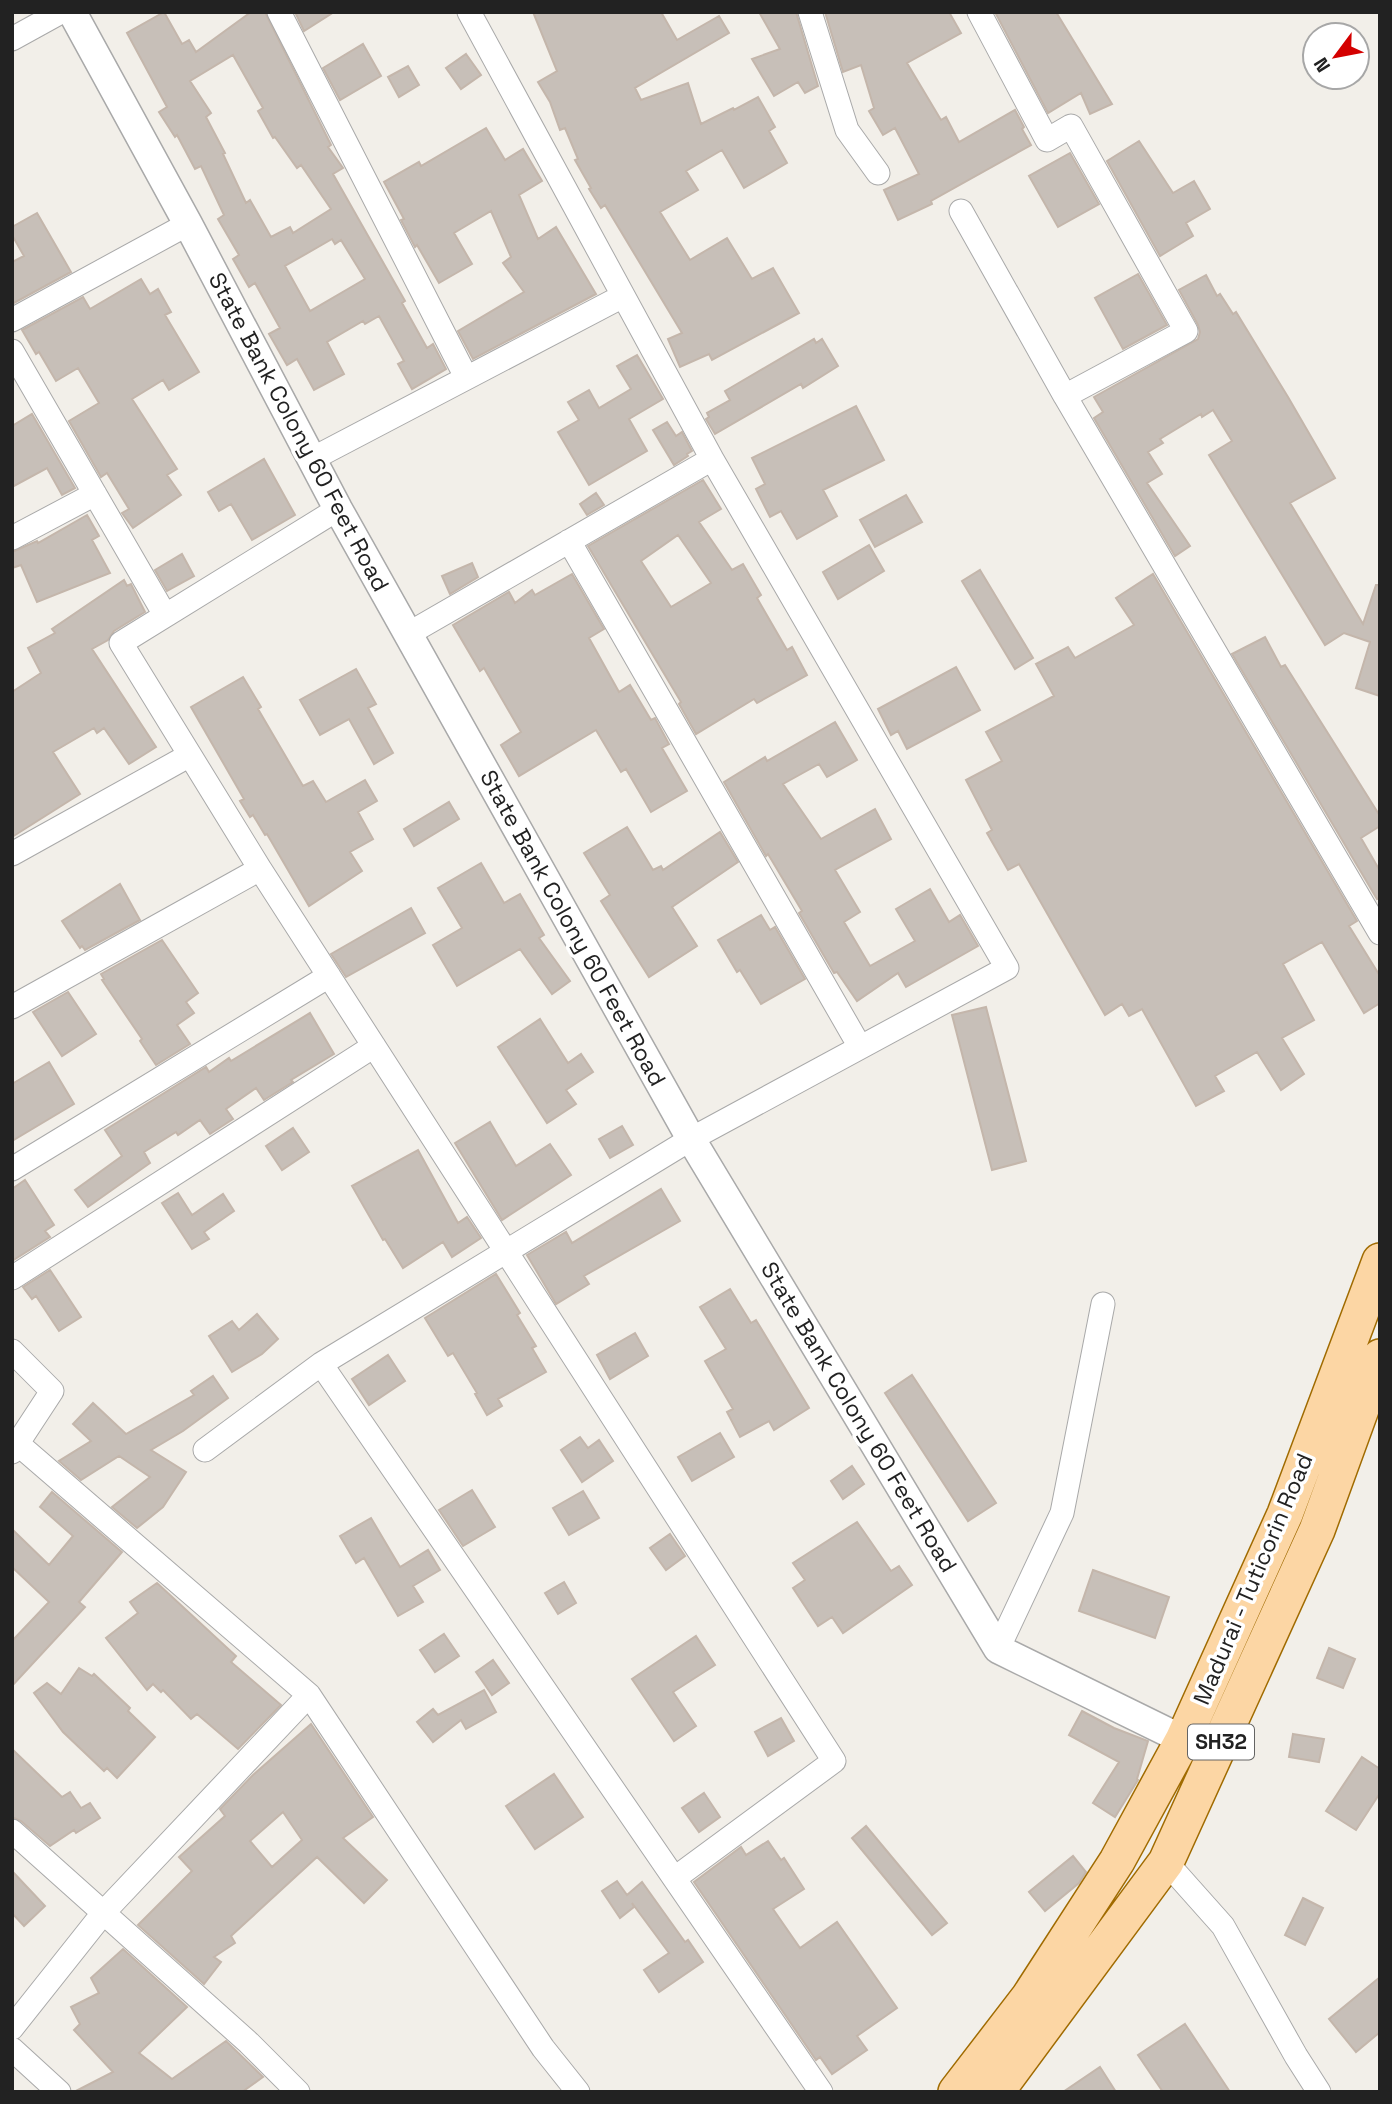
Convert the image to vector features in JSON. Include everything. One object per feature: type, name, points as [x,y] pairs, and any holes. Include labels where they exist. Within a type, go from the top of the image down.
[{"type":"main road","name":"Madurai - Tuticorin Road","points":[[956,2092],[1029,1997],[1117,1860],[1183,1740],[1285,1514],[1380,1261]]},
{"type":"main road","name":"Madurai - Tuticorin Road","points":[[996,2092],[1166,1862],[1317,1530],[1380,1357]]},
{"type":"street","points":[[12,39],[61,12]]},
{"type":"street","name":"State Bank Colony 60 Feet Road","points":[[72,12],[188,224],[338,509],[691,1139],[998,1649]]},
{"type":"street","points":[[279,12],[466,377]]},
{"type":"street","points":[[205,1450],[321,1364],[691,1139],[1007,968],[712,459],[469,12]]},
{"type":"street","points":[[810,12],[847,130],[878,173]]},
{"type":"street","points":[[979,12],[1046,140],[1071,126],[1186,331],[1065,397]]},
{"type":"street","points":[[961,211],[1065,397],[1380,933]]},
{"type":"street","points":[[12,320],[188,224]]},
{"type":"street","points":[[312,459],[623,296]]},
{"type":"street","points":[[16,366],[165,615]]},
{"type":"street","points":[[408,634],[712,459]]},
{"type":"street","points":[[12,538],[95,494]]},
{"type":"street","points":[[338,509],[121,643],[260,869],[834,1761],[675,1878]]},
{"type":"street","points":[[569,541],[860,1047]]},
{"type":"street","points":[[12,854],[190,755]]},
{"type":"street","points":[[12,1007],[260,869]]},
{"type":"street","points":[[12,1169],[329,976]]},
{"type":"street","points":[[12,1278],[374,1046]]},
{"type":"street","points":[[1102,1304],[1062,1513],[998,1649],[1215,1755]]},
{"type":"street","points":[[12,1351],[52,1391],[15,1448],[309,1695],[543,2048],[578,2092]]},
{"type":"street","points":[[321,1364],[821,2092]]},
{"type":"street","points":[[12,2028],[104,1912],[309,1695]]},
{"type":"street","points":[[12,1831],[249,2043],[298,2092]]},
{"type":"street","points":[[1166,1862],[1223,1926],[1296,2056],[1320,2092]]},
{"type":"street","points":[[12,2049],[59,2092]]},
{"type":"building","points":[[164,12],[182,44],[189,40],[196,52],[251,12],[265,12],[331,145],[328,147],[343,168],[333,174],[405,301],[402,303],[427,348],[433,344],[446,369],[412,389],[398,364],[404,361],[379,316],[365,324],[363,321],[327,342],[344,374],[314,390],[297,359],[287,365],[269,334],[280,328],[255,283],[249,287],[233,259],[239,255],[218,219],[224,215],[201,166],[195,169],[177,135],[175,137],[159,112],[167,107],[127,33]],"holes":[[[233,55],[263,108],[258,111],[273,138],[275,137],[297,168],[301,165],[331,209],[293,233],[290,227],[271,237],[250,200],[246,203],[206,117],[211,113],[190,81]],[[332,239],[335,244],[341,240],[365,279],[310,311],[285,266]]]},
{"type":"building","points":[[295,12],[334,12],[304,31]]},
{"type":"building","points":[[533,12],[661,12],[677,40],[719,16],[729,33],[635,88],[641,100],[688,83],[701,124],[758,97],[775,127],[769,131],[787,163],[744,188],[722,150],[686,171],[698,190],[660,212],[690,260],[727,238],[752,279],[773,268],[799,313],[712,360],[709,354],[680,367],[668,339],[682,333],[605,205],[601,208],[589,189],[591,188],[575,160],[578,159],[565,128],[560,130],[550,102],[538,82],[557,71]]},
{"type":"building","points":[[759,12],[796,12],[818,86],[805,93],[798,82],[774,96],[752,59],[780,49]]},
{"type":"building","points":[[825,12],[949,12],[961,33],[907,63],[941,120],[946,117],[959,142],[1015,110],[1031,145],[931,201],[932,204],[898,220],[884,190],[919,174],[895,128],[883,135],[869,111],[874,108],[861,65],[843,72]]},
{"type":"building","points":[[995,12],[1056,12],[1112,104],[1090,114],[1081,93],[1048,113]]},
{"type":"building","points":[[363,44],[381,76],[340,100],[323,68]]},
{"type":"building","points":[[466,54],[481,75],[461,89],[446,68]]},
{"type":"building","points":[[408,66],[419,85],[399,97],[388,77]]},
{"type":"building","points":[[486,128],[505,160],[523,149],[542,181],[519,195],[538,239],[556,227],[596,294],[473,359],[458,331],[524,292],[503,263],[511,257],[491,211],[454,233],[472,264],[439,283],[417,245],[415,247],[401,220],[404,219],[384,182],[419,162],[421,166]]},
{"type":"building","points":[[1139,141],[1173,193],[1194,181],[1210,209],[1186,223],[1193,236],[1160,256],[1107,161]]},
{"type":"building","points":[[1070,153],[1099,204],[1058,227],[1029,176]]},
{"type":"building","points":[[37,213],[71,272],[12,304],[12,262],[24,256],[12,235],[12,227]]},
{"type":"building","points":[[1138,274],[1167,325],[1123,349],[1095,298]]},
{"type":"building","points":[[1206,275],[1217,296],[1220,294],[1233,314],[1236,312],[1335,478],[1290,503],[1363,624],[1376,585],[1380,585],[1380,696],[1356,688],[1370,642],[1344,633],[1325,645],[1209,455],[1232,441],[1213,410],[1202,417],[1201,414],[1160,439],[1163,443],[1148,452],[1162,474],[1147,483],[1190,546],[1175,556],[1094,418],[1103,412],[1094,397],[1198,339],[1198,325],[1179,290]]},
{"type":"building","points":[[141,279],[150,294],[158,289],[171,312],[165,315],[199,372],[169,390],[163,380],[132,399],[177,469],[167,475],[181,495],[133,528],[122,513],[129,509],[107,473],[101,477],[69,421],[99,403],[78,368],[56,381],[22,330],[83,297],[90,309]]},
{"type":"building","points":[[814,339],[816,343],[822,339],[838,366],[803,388],[801,384],[715,434],[706,419],[709,417],[707,413],[730,400],[725,391]]},
{"type":"building","points":[[637,355],[663,399],[629,419],[647,451],[589,485],[558,432],[579,420],[568,402],[589,390],[599,408],[631,389],[617,366]]},
{"type":"building","points":[[856,406],[884,460],[823,490],[837,516],[797,539],[781,511],[770,517],[756,489],[765,484],[752,458]]},
{"type":"building","points":[[32,414],[75,488],[62,495],[47,468],[12,487],[12,426]]},
{"type":"building","points":[[667,422],[676,436],[682,432],[692,451],[674,465],[653,430]]},
{"type":"building","points":[[264,459],[295,515],[252,540],[231,504],[219,511],[208,492]]},
{"type":"building","points":[[703,480],[721,509],[699,522],[732,570],[743,564],[761,595],[757,598],[787,650],[792,647],[807,675],[757,703],[754,699],[696,734],[679,704],[681,702],[588,546]],"holes":[[[678,535],[711,583],[671,607],[641,561]]]},
{"type":"building","points":[[596,493],[604,505],[587,515],[580,504]]},
{"type":"building","points":[[906,495],[922,522],[875,547],[860,520]]},
{"type":"building","points":[[87,515],[99,536],[92,540],[110,573],[37,602],[21,565],[12,568],[12,552],[37,541],[38,543]]},
{"type":"building","points":[[869,545],[884,571],[838,599],[823,572]]},
{"type":"building","points":[[182,554],[194,576],[167,591],[155,570]]},
{"type":"building","points":[[472,563],[478,577],[450,594],[442,576]]},
{"type":"building","points":[[980,570],[1033,658],[1015,669],[962,581]]},
{"type":"building","points":[[572,574],[604,629],[589,638],[619,692],[630,685],[651,720],[655,718],[669,744],[662,748],[687,791],[651,812],[626,769],[621,772],[596,730],[519,776],[501,745],[521,732],[484,668],[480,671],[453,625],[509,592],[515,603],[532,590],[535,595]]},
{"type":"building","points":[[1153,574],[1357,921],[1349,926],[1380,976],[1380,1003],[1364,1013],[1322,942],[1283,964],[1314,1020],[1282,1038],[1304,1074],[1281,1090],[1257,1052],[1215,1076],[1224,1091],[1196,1106],[1142,1009],[1129,1016],[1122,1004],[1105,1015],[1019,864],[1008,870],[987,833],[992,830],[966,780],[1002,761],[986,732],[1054,696],[1036,664],[1068,647],[1075,658],[1134,625],[1116,598]]},
{"type":"building","points":[[124,580],[127,586],[131,584],[145,612],[114,631],[108,640],[92,649],[156,747],[129,764],[104,728],[97,733],[94,728],[53,752],[80,794],[12,837],[12,692],[41,673],[28,648],[55,633],[52,629]]},
{"type":"building","points":[[1265,637],[1281,667],[1285,665],[1380,816],[1380,826],[1361,838],[1380,871],[1380,898],[1377,899],[1232,654]]},
{"type":"building","points":[[956,667],[980,710],[907,749],[898,731],[891,735],[878,709]]},
{"type":"building","points":[[356,669],[376,704],[368,708],[393,753],[374,764],[349,719],[320,735],[300,700]]},
{"type":"building","points":[[243,677],[261,707],[258,709],[303,786],[313,781],[326,802],[365,780],[377,801],[358,812],[373,839],[350,852],[362,871],[309,906],[267,834],[265,835],[253,815],[250,817],[240,801],[244,799],[191,707]]},
{"type":"building","points":[[835,722],[857,760],[827,777],[819,764],[783,784],[821,839],[875,809],[891,839],[835,870],[860,912],[844,922],[870,966],[915,941],[896,909],[930,889],[949,922],[960,915],[978,946],[906,987],[898,973],[857,1001],[837,972],[834,973],[799,913],[802,911],[768,854],[766,856],[724,782],[765,757],[767,761]]},
{"type":"building","points":[[449,802],[459,819],[414,846],[404,829]]},
{"type":"building","points":[[627,827],[653,870],[661,866],[663,870],[720,832],[738,862],[672,907],[697,946],[649,977],[601,901],[610,895],[584,853]]},
{"type":"building","points":[[481,863],[504,903],[520,894],[544,935],[539,938],[570,981],[552,994],[520,949],[457,986],[433,945],[462,928],[438,888]]},
{"type":"building","points":[[120,884],[140,920],[85,950],[82,946],[80,948],[62,921]]},
{"type":"building","points":[[411,908],[425,933],[346,977],[331,954]]},
{"type":"building","points":[[761,915],[770,930],[775,927],[805,979],[761,1004],[718,940]]},
{"type":"building","points":[[162,940],[198,993],[186,1002],[194,1013],[177,1025],[190,1044],[156,1065],[140,1041],[142,1039],[102,980],[104,979],[101,974]]},
{"type":"building","points":[[68,992],[96,1034],[62,1056],[33,1012]]},
{"type":"building","points":[[986,1007],[1026,1161],[992,1170],[952,1015]]},
{"type":"building","points":[[310,1013],[334,1054],[264,1100],[256,1088],[226,1109],[233,1119],[210,1134],[200,1120],[178,1135],[176,1132],[144,1152],[150,1163],[88,1207],[75,1190],[122,1156],[105,1130],[206,1067],[209,1072],[229,1058],[231,1061]]},
{"type":"building","points":[[540,1019],[568,1063],[581,1054],[593,1072],[566,1090],[576,1104],[547,1123],[498,1047]]},
{"type":"building","points":[[49,1062],[74,1104],[12,1141],[12,1084]]},
{"type":"building","points":[[490,1122],[516,1166],[550,1144],[571,1175],[502,1220],[455,1143]]},
{"type":"building","points":[[622,1126],[633,1145],[610,1158],[599,1139]]},
{"type":"building","points":[[293,1128],[309,1152],[282,1170],[266,1146]]},
{"type":"building","points":[[418,1150],[458,1223],[467,1217],[481,1238],[452,1257],[443,1242],[403,1268],[385,1239],[383,1240],[352,1186]]},
{"type":"building","points":[[25,1180],[54,1225],[45,1231],[50,1237],[12,1261],[12,1189]]},
{"type":"building","points":[[661,1189],[680,1221],[584,1276],[589,1284],[556,1304],[527,1255],[566,1232],[572,1243]]},
{"type":"building","points":[[178,1193],[192,1215],[223,1194],[234,1211],[204,1232],[209,1239],[192,1249],[162,1203]]},
{"type":"building","points":[[50,1270],[81,1317],[59,1331],[36,1296],[32,1299],[23,1287]]},
{"type":"building","points":[[496,1274],[520,1313],[517,1315],[536,1346],[532,1348],[546,1372],[498,1399],[502,1406],[487,1415],[453,1353],[448,1356],[425,1318]]},
{"type":"building","points":[[730,1289],[751,1323],[756,1320],[809,1408],[774,1430],[769,1421],[740,1437],[727,1412],[733,1409],[705,1361],[726,1349],[700,1307]]},
{"type":"building","points":[[257,1314],[278,1339],[262,1354],[232,1372],[209,1336],[232,1321],[239,1330]]},
{"type":"building","points":[[635,1333],[648,1356],[610,1379],[597,1355]]},
{"type":"building","points":[[388,1355],[405,1381],[369,1405],[352,1379]]},
{"type":"building","points":[[912,1375],[996,1503],[968,1521],[885,1393]]},
{"type":"building","points":[[213,1376],[228,1398],[183,1431],[151,1450],[186,1472],[163,1507],[137,1528],[112,1507],[150,1477],[119,1456],[81,1480],[59,1461],[91,1441],[73,1424],[93,1403],[126,1434],[194,1395],[191,1391]]},
{"type":"building","points":[[720,1433],[734,1457],[692,1481],[678,1457]]},
{"type":"building","points":[[580,1437],[588,1448],[599,1440],[613,1461],[582,1482],[561,1450]]},
{"type":"building","points":[[852,1466],[864,1484],[843,1499],[831,1481]]},
{"type":"building","points":[[472,1490],[495,1527],[463,1546],[439,1510]]},
{"type":"building","points":[[583,1491],[599,1518],[569,1535],[553,1508]]},
{"type":"building","points":[[52,1492],[122,1552],[79,1602],[85,1607],[12,1686],[12,1641],[49,1602],[12,1567],[12,1529],[49,1565],[73,1536],[40,1507]]},
{"type":"building","points":[[371,1518],[400,1567],[428,1550],[440,1570],[413,1586],[423,1602],[398,1616],[364,1558],[356,1563],[340,1536]]},
{"type":"building","points":[[857,1522],[891,1571],[899,1566],[912,1585],[843,1633],[832,1617],[818,1626],[793,1588],[805,1580],[793,1563]]},
{"type":"building","points":[[670,1534],[685,1556],[666,1570],[650,1548]]},
{"type":"building","points":[[1093,1570],[1169,1597],[1155,1638],[1079,1611]]},
{"type":"building","points":[[564,1582],[576,1603],[558,1614],[545,1593]]},
{"type":"building","points":[[157,1583],[236,1656],[231,1662],[281,1705],[238,1749],[197,1714],[191,1719],[163,1690],[161,1692],[153,1684],[147,1690],[106,1638],[138,1613],[130,1602]]},
{"type":"building","points":[[444,1634],[459,1656],[435,1672],[420,1650]]},
{"type":"building","points":[[696,1636],[715,1665],[673,1692],[696,1726],[674,1741],[632,1679]]},
{"type":"building","points":[[1329,1648],[1355,1659],[1343,1688],[1317,1678]]},
{"type":"building","points":[[493,1660],[509,1683],[492,1695],[476,1672]]},
{"type":"building","points":[[79,1668],[92,1676],[94,1674],[130,1708],[128,1711],[155,1737],[117,1778],[107,1768],[104,1771],[63,1732],[34,1693],[47,1683],[61,1694]]},
{"type":"building","points":[[484,1690],[496,1712],[466,1729],[461,1720],[433,1742],[417,1722],[433,1709],[438,1715]]},
{"type":"building","points":[[1082,1711],[1114,1728],[1148,1741],[1138,1780],[1115,1817],[1093,1803],[1119,1762],[1069,1735]]},
{"type":"building","points":[[781,1718],[794,1741],[768,1756],[755,1732]]},
{"type":"building","points":[[311,1724],[373,1817],[343,1838],[387,1880],[364,1903],[317,1857],[231,1936],[235,1943],[214,1957],[221,1962],[204,1984],[138,1925],[192,1871],[179,1857],[225,1816],[220,1809],[253,1775]],"holes":[[[283,1812],[302,1840],[272,1867],[250,1841]]]},
{"type":"building","points":[[1293,1734],[1324,1739],[1319,1762],[1289,1757]]},
{"type":"building","points":[[12,1749],[62,1797],[70,1792],[81,1808],[90,1803],[100,1818],[76,1833],[74,1830],[50,1846],[21,1821],[12,1817]]},
{"type":"building","points":[[1362,1757],[1380,1769],[1380,1793],[1356,1830],[1326,1811]]},
{"type":"building","points":[[554,1774],[583,1817],[535,1849],[506,1806]]},
{"type":"building","points":[[704,1793],[720,1817],[699,1832],[682,1808]]},
{"type":"building","points":[[866,1826],[947,1923],[932,1935],[852,1838]]},
{"type":"building","points":[[768,1841],[781,1860],[784,1858],[804,1889],[773,1909],[800,1948],[837,1922],[897,2008],[857,2036],[867,2050],[832,2074],[820,2057],[816,2060],[694,1882],[741,1847],[746,1855]]},
{"type":"building","points":[[1073,1856],[1086,1872],[1079,1883],[1045,1911],[1029,1892]]},
{"type":"building","points":[[12,1871],[45,1906],[24,1926],[12,1913]]},
{"type":"building","points":[[617,1881],[627,1895],[642,1882],[685,1942],[688,1940],[703,1962],[659,1992],[644,1970],[669,1953],[632,1903],[634,1907],[620,1918],[602,1891]]},
{"type":"building","points":[[1303,1898],[1323,1908],[1305,1945],[1285,1935]]},
{"type":"building","points":[[123,1949],[187,2007],[139,2053],[172,2079],[226,2041],[263,2077],[242,2092],[74,2092],[113,2072],[74,2030],[80,2024],[71,2007],[99,1993],[91,1978]]},
{"type":"building","points":[[1380,1977],[1380,2032],[1356,2052],[1329,2019]]},
{"type":"building","points":[[1185,2024],[1230,2092],[1163,2092],[1138,2055]]},
{"type":"building","points":[[1100,2067],[1116,2092],[1063,2092]]}]
